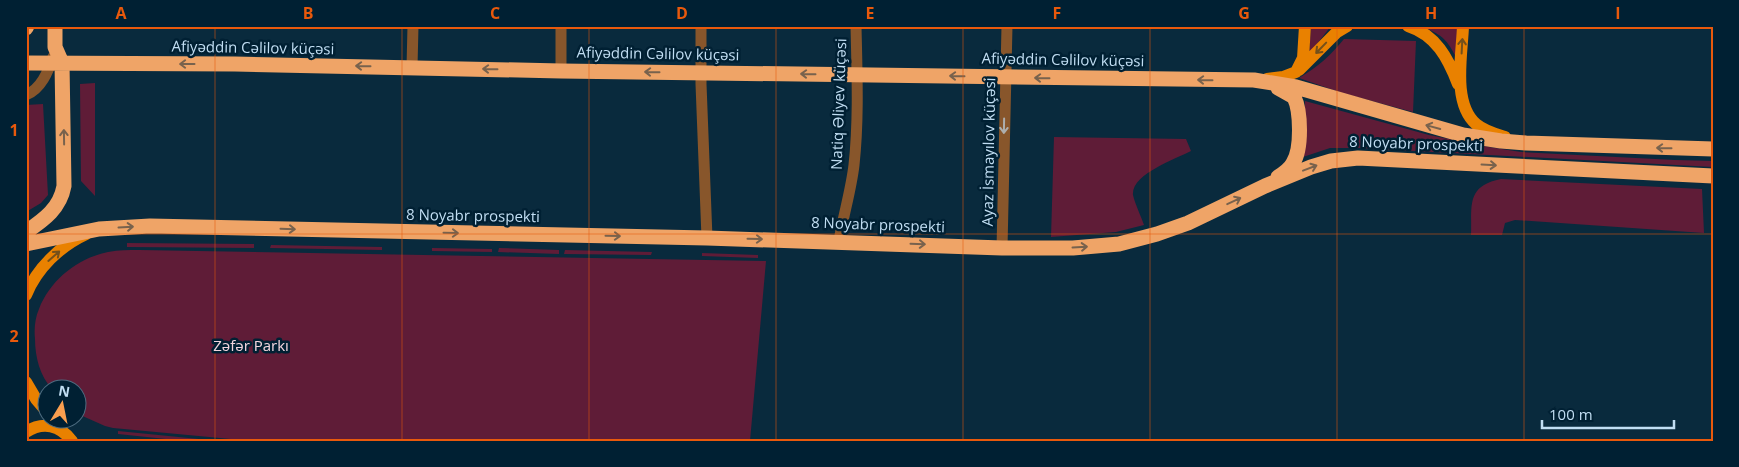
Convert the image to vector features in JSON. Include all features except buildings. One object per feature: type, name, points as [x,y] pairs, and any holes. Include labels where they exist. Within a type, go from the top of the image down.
[{"type":"highway","points":[[26,232],[50,214],[60,201],[63,193],[65,170],[55,26]]},
{"type":"highway","name":"Afiyəddin Cəlilov küçəsi","points":[[26,63],[1254,80]]},
{"type":"highway","points":[[1254,80],[1291,94],[1298,104],[1299,112],[1298,145],[1295,160],[1290,168],[1265,186]]},
{"type":"highway","name":"8 Noyabr prospekti","points":[[1254,80],[1296,88],[1463,135],[1493,140],[1526,143],[1713,149]]},
{"type":"highway","name":"8 Noyabr prospekti","points":[[26,244],[99,229],[150,226],[839,241],[1002,248],[1081,247],[1119,244],[1138,240],[1188,223],[1265,186],[1331,161],[1358,158],[1713,176]]},
{"type":"main road","points":[[1296,72],[1303,58],[1305,26]]},
{"type":"main road","points":[[1254,80],[1277,78],[1296,72],[1337,32],[1347,26]]},
{"type":"main road","points":[[1408,26],[1427,34],[1435,41],[1448,61],[1460,88],[1467,112],[1476,125],[1489,132],[1526,143]]},
{"type":"main road","points":[[1460,88],[1463,26]]},
{"type":"main road","points":[[26,295],[41,269],[65,246],[77,238],[99,229]]},
{"type":"main road","points":[[26,382],[38,401]]},
{"type":"main road","points":[[26,432],[37,426],[47,425],[57,427],[69,437],[78,441]]},
{"type":"street","points":[[412,67],[413,26]]},
{"type":"street","points":[[561,26],[561,70]]},
{"type":"street","points":[[701,26],[707,238]]},
{"type":"street","name":"Natiq Əliyev küçəsi","points":[[839,241],[848,203],[856,143],[856,26]]},
{"type":"street","name":"Ayaz İsmayılov küçəsi","points":[[1002,248],[1007,26]]},
{"type":"street","points":[[26,95],[38,88],[57,63]]},
{"type":"green space","points":[[1311,26],[1331,26],[1309,54]]},
{"type":"green space","points":[[1457,26],[1457,59],[1446,41],[1428,29]]},
{"type":"green space","points":[[1344,39],[1416,41],[1413,112],[1342,93],[1299,78],[1324,60]]},
{"type":"green space","points":[[95,83],[95,196],[81,181],[80,84]]},
{"type":"green space","points":[[1305,101],[1429,135],[1489,147],[1521,152],[1713,161],[1713,167],[1359,148],[1330,148],[1303,157]]},
{"type":"green space","points":[[43,104],[48,195],[41,203],[26,212],[26,105]]},
{"type":"green space","points":[[1054,137],[1186,139],[1191,151],[1156,168],[1139,180],[1134,187],[1133,195],[1144,225],[1116,232],[1051,237]]},
{"type":"green space","points":[[1501,179],[1702,189],[1704,233],[1515,220],[1505,223],[1502,235],[1471,235],[1472,206],[1476,192],[1482,186]]},
{"type":"green space","points":[[127,243],[254,244],[254,248],[127,247]]},
{"type":"green space","points":[[271,245],[382,247],[382,250],[270,248]]},
{"type":"green space","points":[[432,248],[492,249],[492,252],[432,251]]},
{"type":"green space","points":[[499,248],[559,250],[559,254],[498,252]]},
{"type":"green space","name":"Zəfər Parkı","points":[[120,250],[766,261],[750,441],[252,441],[105,426],[88,418],[88,380],[46,380],[37,359],[35,327],[38,312],[44,298],[66,272],[86,259]]},
{"type":"green space","points":[[565,250],[652,252],[651,255],[564,254]]},
{"type":"green space","points":[[702,253],[758,255],[758,258],[702,256]]},
{"type":"green space","points":[[118,431],[219,441],[185,441],[118,434]]}]
